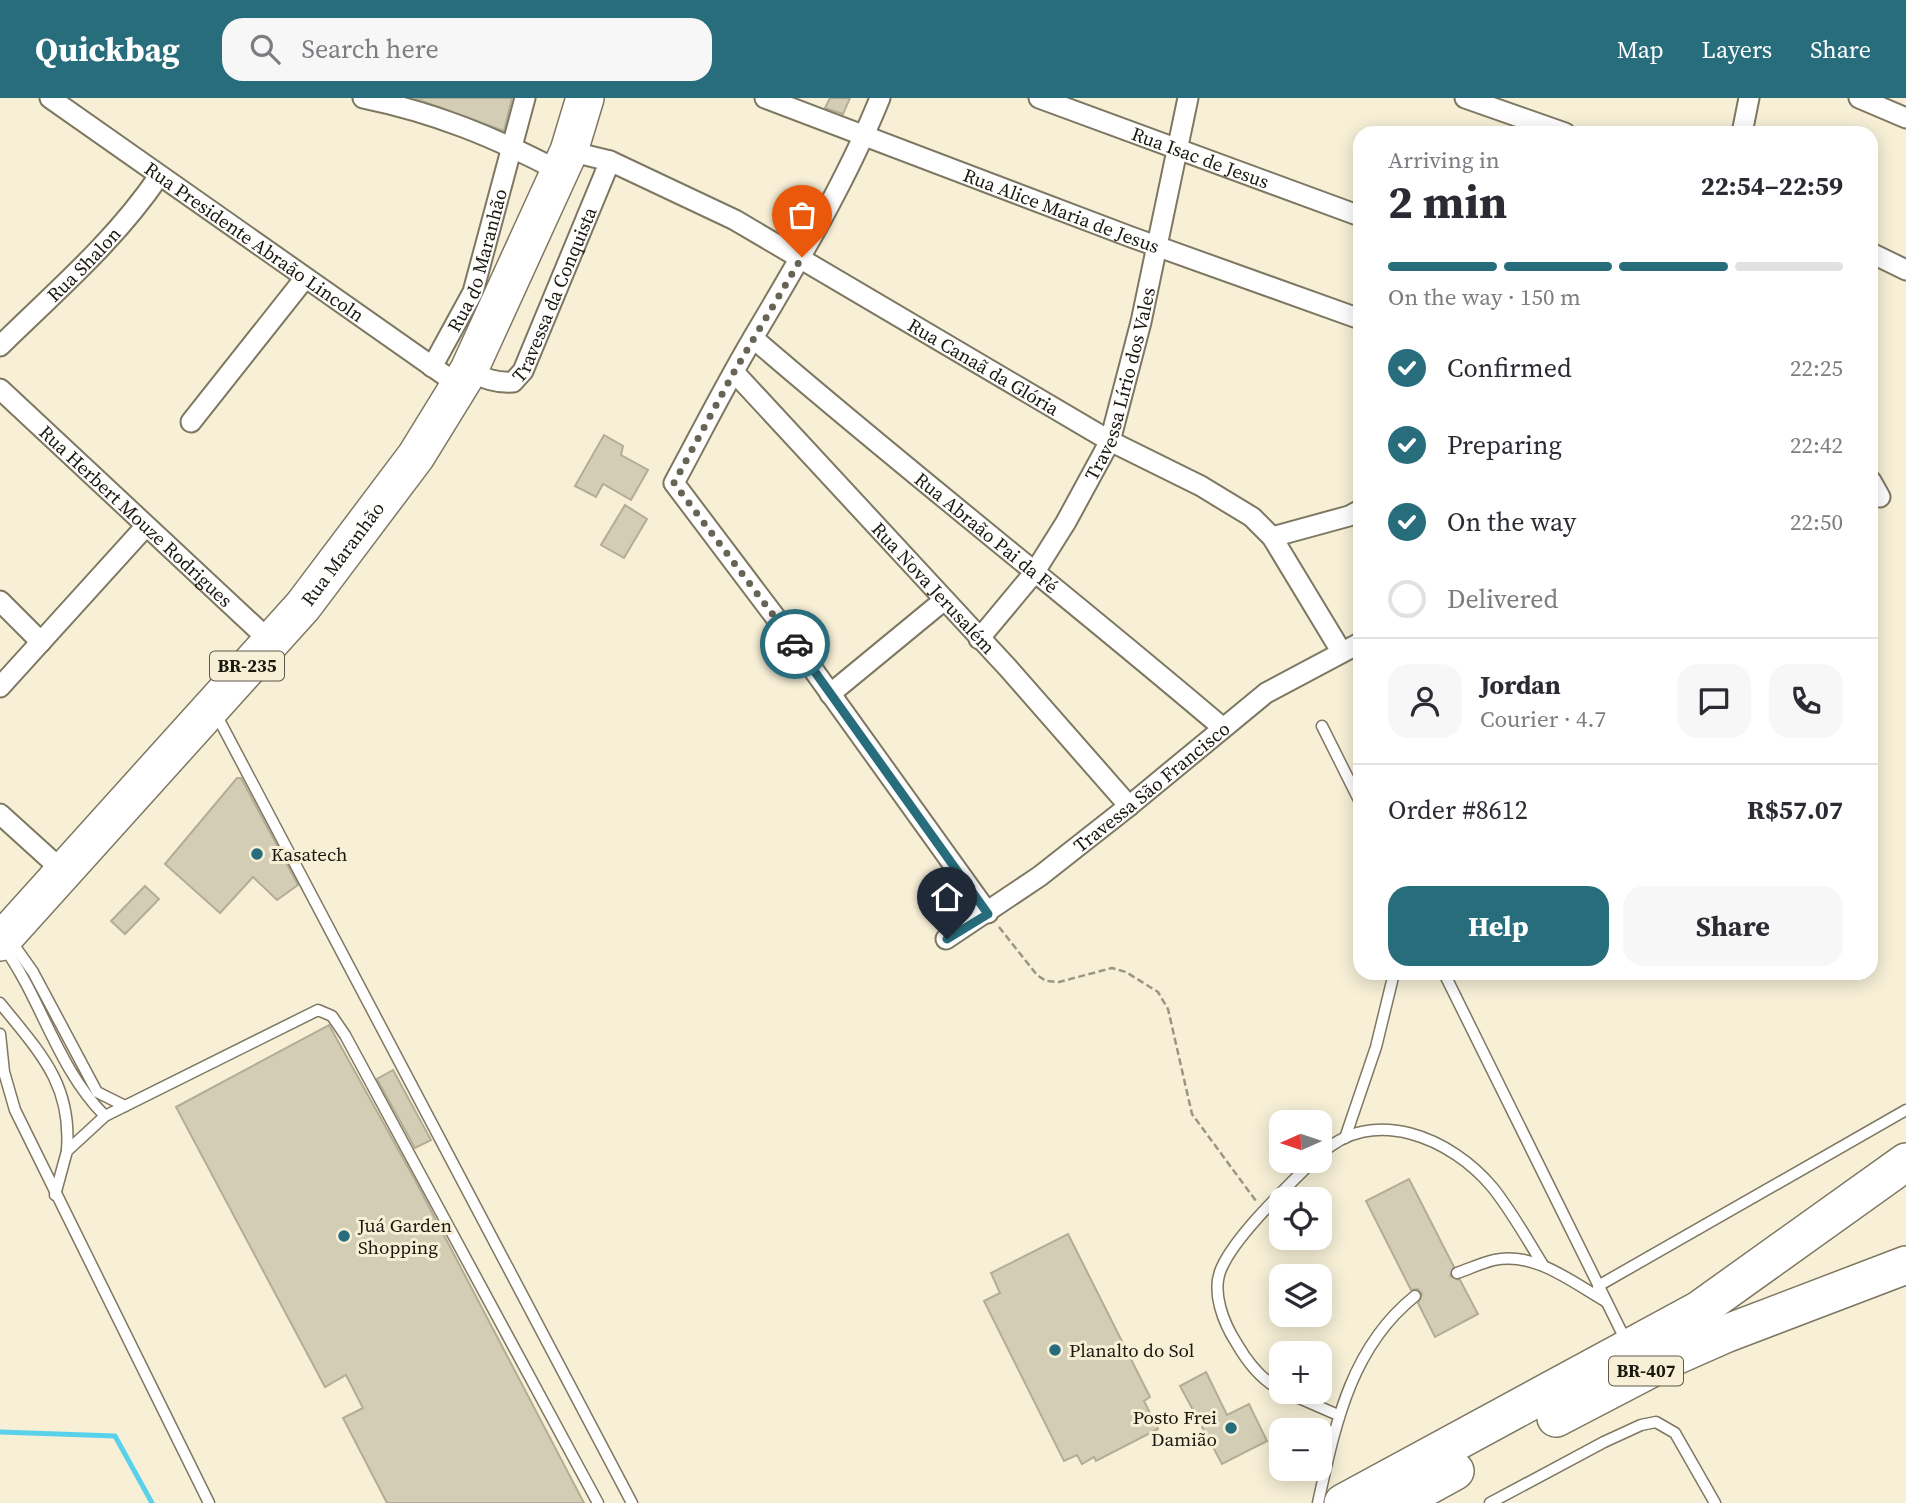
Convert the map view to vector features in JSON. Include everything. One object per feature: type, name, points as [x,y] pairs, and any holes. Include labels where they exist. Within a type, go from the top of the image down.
[{"type":"highway","name":"Rua Maranhão","points":[[2,940],[270,641],[366,526],[453,374],[564,161],[585,98]]},
{"type":"highway","name":"BR-407","points":[[1343,1503],[1699,1310],[1906,1162]]},
{"type":"highway","name":"BR-407","points":[[1398,1503],[1673,1357],[1758,1320],[1905,1266]]},
{"type":"street","name":"Rua Presidente Abraão Lincoln","points":[[50,98],[305,278],[453,374]]},
{"type":"street","name":"Rua Canaã da Glória","points":[[363,98],[426,112],[496,137],[512,147],[564,161],[610,162],[703,205],[802,257],[1110,442],[1222,498],[1252,517],[1272,537],[1351,647]]},
{"type":"street","points":[[512,147],[525,98]]},
{"type":"street","name":"Rua Alice Maria de Jesus","points":[[765,98],[865,134],[938,165],[1353,316]]},
{"type":"street","points":[[880,98],[865,134],[802,257],[752,338],[674,483],[988,914]]},
{"type":"street","name":"Travessa Lírio dos Vales","points":[[979,639],[1034,573],[1110,442],[1128,381],[1188,98]]},
{"type":"street","points":[[1465,98],[1546,126]]},
{"type":"street","points":[[1743,126],[1749,98]]},
{"type":"street","points":[[1859,98],[1906,118]]},
{"type":"street","name":"Rua Isac de Jesus","points":[[1045,99],[1353,213]]},
{"type":"street","name":"Rua do Maranhão","points":[[453,374],[512,147]]},
{"type":"street","name":"Travessa da Conquista","points":[[453,374],[505,383],[513,382],[523,371],[610,162]]},
{"type":"street","name":"Rua Shalon","points":[[0,346],[108,241],[136,209],[159,176]]},
{"type":"street","points":[[1878,256],[1906,270]]},
{"type":"street","points":[[191,422],[305,278]]},
{"type":"street","name":"Rua Abraão Pai da Fé","points":[[752,338],[1223,728]]},
{"type":"street","name":"Rua Nova Jerusalém","points":[[734,372],[1129,806]]},
{"type":"street","name":"Rua Herbert Mouze Rodrigues","points":[[0,389],[270,641]]},
{"type":"street","points":[[1272,537],[1353,514]]},
{"type":"street","points":[[0,687],[146,526]]},
{"type":"street","points":[[0,601],[41,642]]},
{"type":"street","points":[[830,694],[943,601]]},
{"type":"street","name":"Travessa São Francisco","points":[[947,939],[988,914],[1129,806],[1266,693],[1351,647]]},
{"type":"street","points":[[0,814],[64,872]]},
{"type":"lane","points":[[212,706],[632,1503]]},
{"type":"lane","points":[[1322,726],[1353,788]]},
{"type":"lane","points":[[2,940],[33,972],[97,1092],[125,1106]]},
{"type":"lane","points":[[2,940],[77,1084],[104,1116]]},
{"type":"lane","points":[[1345,1138],[1376,1047],[1392,980]]},
{"type":"lane","points":[[1447,980],[1630,1349]]},
{"type":"lane","points":[[0,1003],[43,1055],[68,1109],[67,1151],[55,1195]]},
{"type":"lane","points":[[67,1151],[104,1116],[318,1010],[332,1016],[598,1503]]},
{"type":"lane","points":[[0,1034],[10,1098],[55,1195],[209,1503]]},
{"type":"lane","points":[[1598,1286],[1906,1110]]},
{"type":"lane","points":[[1332,1143],[1390,1128],[1427,1139],[1457,1154],[1492,1187],[1543,1265]]},
{"type":"lane","points":[[1269,1384],[1246,1359],[1221,1310],[1221,1268],[1264,1212],[1302,1173]]},
{"type":"lane","points":[[1457,1273],[1495,1260],[1518,1259],[1543,1265],[1606,1302]]},
{"type":"lane","points":[[1318,1503],[1338,1415],[1358,1366],[1378,1334],[1415,1296]]},
{"type":"lane","points":[[1312,1404],[1338,1415]]},
{"type":"lane","points":[[1490,1503],[1604,1442],[1641,1425],[1656,1422],[1675,1433],[1715,1503]]},
{"type":"path","points":[[988,914],[1037,975],[1046,981],[1059,982],[1112,968],[1126,972],[1158,992],[1168,1009],[1192,1114],[1264,1212]]},
{"type":"building","points":[[414,98],[512,98],[504,131]]},
{"type":"building","points":[[830,98],[850,98],[843,114],[825,108]]},
{"type":"building","points":[[604,435],[623,446],[621,455],[648,470],[631,500],[603,484],[596,497],[575,486]]},
{"type":"building","points":[[625,505],[647,519],[624,558],[601,545]]},
{"type":"building","points":[[237,778],[241,778],[298,885],[277,900],[253,877],[220,913],[165,864]]},
{"type":"building","points":[[145,886],[159,899],[125,934],[111,921]]},
{"type":"building","name":"Juá Garden Shopping","points":[[329,1025],[414,1178],[584,1503],[387,1503],[343,1418],[363,1408],[346,1375],[325,1387],[176,1107]]},
{"type":"building","points":[[393,1070],[431,1140],[415,1148],[377,1079]]},
{"type":"building","points":[[1409,1179],[1454,1267],[1450,1276],[1460,1280],[1478,1314],[1435,1337],[1418,1303],[1422,1294],[1418,1289],[1411,1290],[1366,1201]]},
{"type":"building","points":[[1068,1234],[1150,1397],[1144,1401],[1158,1429],[1096,1461],[1094,1457],[1082,1464],[1077,1455],[1064,1461],[984,1301],[1000,1293],[991,1273]]},
{"type":"building","name":"Posto Frei Damião","points":[[1206,1372],[1227,1415],[1249,1404],[1267,1441],[1222,1464],[1180,1386]]},
{"type":"waterway","points":[[0,1432],[115,1436],[152,1503]]},
{"type":"way so far","points":[[795,644],[674,483],[752,338],[802,257]]},
{"type":"place","name":"Kasatech","points":[[257,854]]},
{"type":"place","name":"Juá Garden Shopping","points":[[344,1236]]},
{"type":"place","name":"Planalto do Sol","points":[[1055,1350]]},
{"type":"place","name":"Posto Frei Damião","points":[[1231,1428]]},
{"type":"route","points":[[795,644],[988,914],[947,939]]}]
